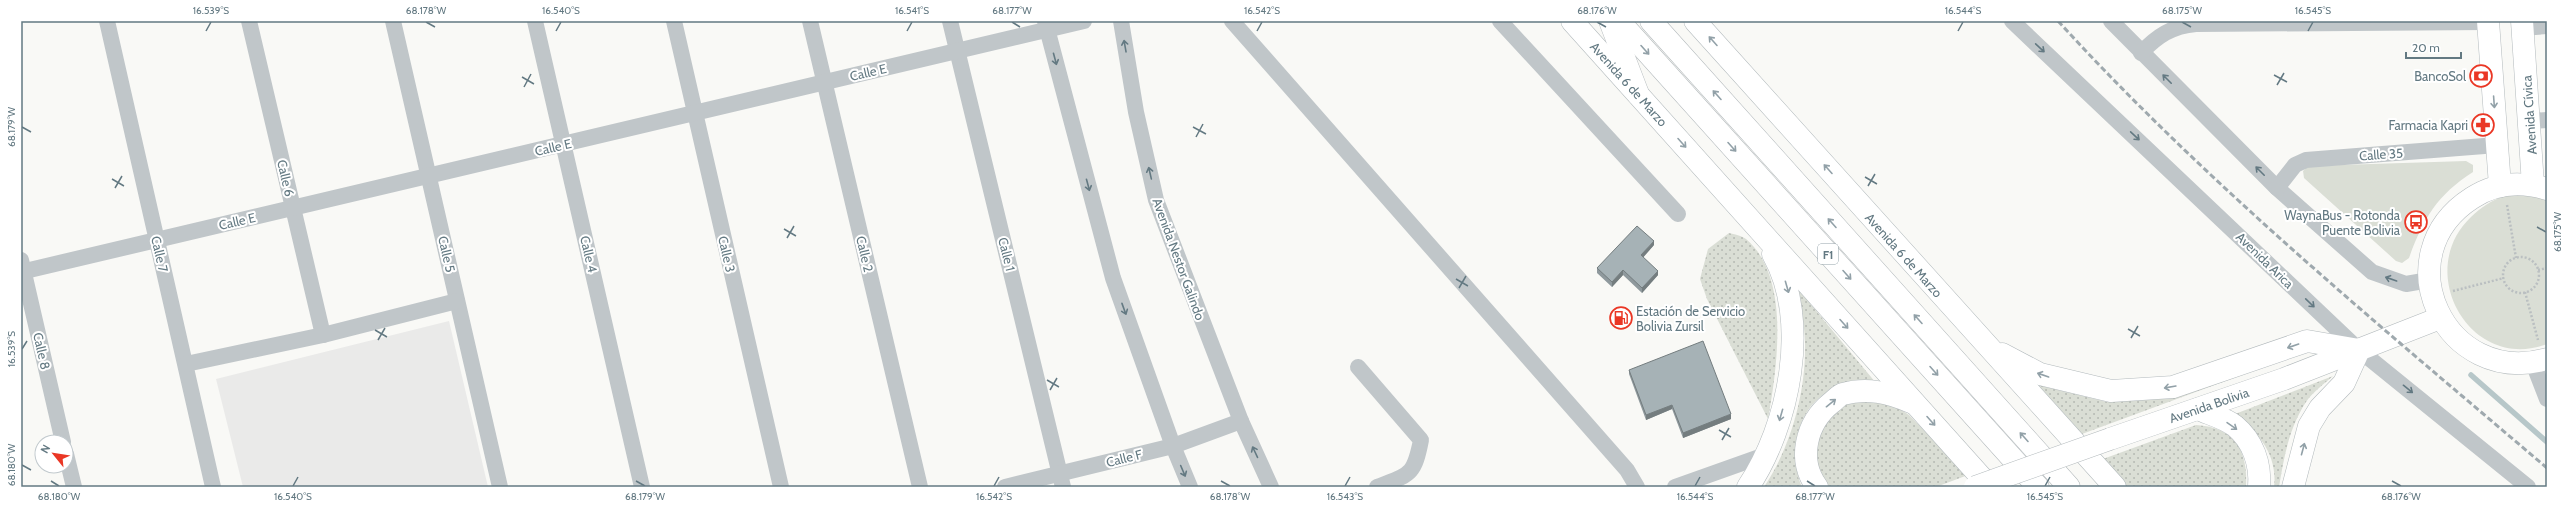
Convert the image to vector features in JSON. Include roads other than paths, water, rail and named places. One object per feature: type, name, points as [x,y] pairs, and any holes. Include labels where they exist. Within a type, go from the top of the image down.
[{"type":"main road","name":"Avenida 6 de Marzo","points":[[1572,21],[1990,487]]},
{"type":"main road","points":[[1610,21],[1638,94]]},
{"type":"main road","name":"F1","points":[[1619,21],[2038,487]]},
{"type":"main road","name":"F1","points":[[1651,21],[2069,487]]},
{"type":"main road","name":"Avenida 6 de Marzo","points":[[1695,21],[1984,344],[2115,487]]},
{"type":"main road","points":[[2488,22],[2497,145],[2503,195]]},
{"type":"main road","name":"Avenida Cívica","points":[[2523,24],[2538,120],[2540,187]]},
{"type":"main road","points":[[2539,355],[2511,364],[2490,359],[2470,350],[2453,336],[2440,318],[2432,300],[2429,280],[2432,252],[2436,238],[2447,220],[2462,204],[2480,193],[2503,195],[2540,187]]},
{"type":"main road","points":[[1748,487],[1765,455],[1781,418],[1790,379],[1792,340],[1788,289],[1778,262],[1758,227]]},
{"type":"main road","name":"Avenida Bolivia","points":[[1975,487],[2284,379],[2440,318]]},
{"type":"main road","points":[[1984,344],[2017,364],[2040,374],[2111,391],[2173,387],[2307,341],[2359,350],[2344,383],[2320,408],[2309,426],[2293,487]]},
{"type":"main road","points":[[1817,487],[1809,476],[1806,451],[1810,429],[1823,409],[1841,394],[1862,391],[1888,392],[1915,403]]},
{"type":"main road","points":[[2198,409],[2234,426],[2253,448],[2260,473],[2259,487]]},
{"type":"street","name":"Calle 7","points":[[107,21],[213,487]]},
{"type":"street","name":"Calle 6","points":[[249,21],[323,335]]},
{"type":"street","name":"Calle 5","points":[[393,21],[500,487]]},
{"type":"street","name":"Calle 4","points":[[535,21],[642,487]]},
{"type":"street","name":"Calle 3","points":[[674,21],[781,487]]},
{"type":"street","name":"Calle 2","points":[[810,21],[920,487]]},
{"type":"street","name":"Calle 1","points":[[950,21],[1061,480]]},
{"type":"street","name":"Calle E","points":[[22,268],[157,240],[957,51],[1046,25],[1084,21]]},
{"type":"street","name":"Avenida Nestor Galindo","points":[[1121,21],[1136,112],[1156,200],[1241,421],[1271,487]]},
{"type":"street","points":[[1232,21],[1627,470],[1637,487]]},
{"type":"street","points":[[1500,21],[1678,214]]},
{"type":"street","name":"Avenida Arica","points":[[2012,21],[2359,350],[2528,487]]},
{"type":"street","points":[[2111,21],[2141,53],[2277,188],[2372,272],[2406,284],[2429,280]]},
{"type":"street","points":[[2141,53],[2164,33],[2180,26],[2196,24],[2488,22]]},
{"type":"street","points":[[2523,24],[2547,26]]},
{"type":"street","points":[[1046,25],[1112,278],[1173,446],[1190,487]]},
{"type":"street","name":"Calle 35","points":[[2277,188],[2295,165],[2306,160],[2497,145]]},
{"type":"street","name":"Calle 8","points":[[22,268],[61,434]]},
{"type":"street","points":[[186,364],[323,335],[457,301]]},
{"type":"street","points":[[2539,355],[2547,399]]},
{"type":"street","points":[[1358,367],[1421,440],[1417,461],[1409,474],[1377,487]]},
{"type":"street","name":"Calle F","points":[[1005,487],[1061,480],[1173,446],[1241,421]]},
{"type":"street","points":[[1675,487],[1765,455]]},
{"type":"street","points":[[71,474],[74,487]]},
{"type":"waterway","points":[[2471,375],[2547,442]]},
{"type":"railway","points":[[2058,21],[2174,140],[2295,252],[2547,468]]},
{"type":"place","name":"BancoSol","points":[[2481,76]]},
{"type":"place","name":"Farmacia Kapri","points":[[2483,125]]},
{"type":"place","name":"WaynaBus - Rotonda Puente Bolivia","points":[[2416,222]]},
{"type":"place","name":"Estación de Servicio Bolivia Zursil","points":[[1621,318]]}]
